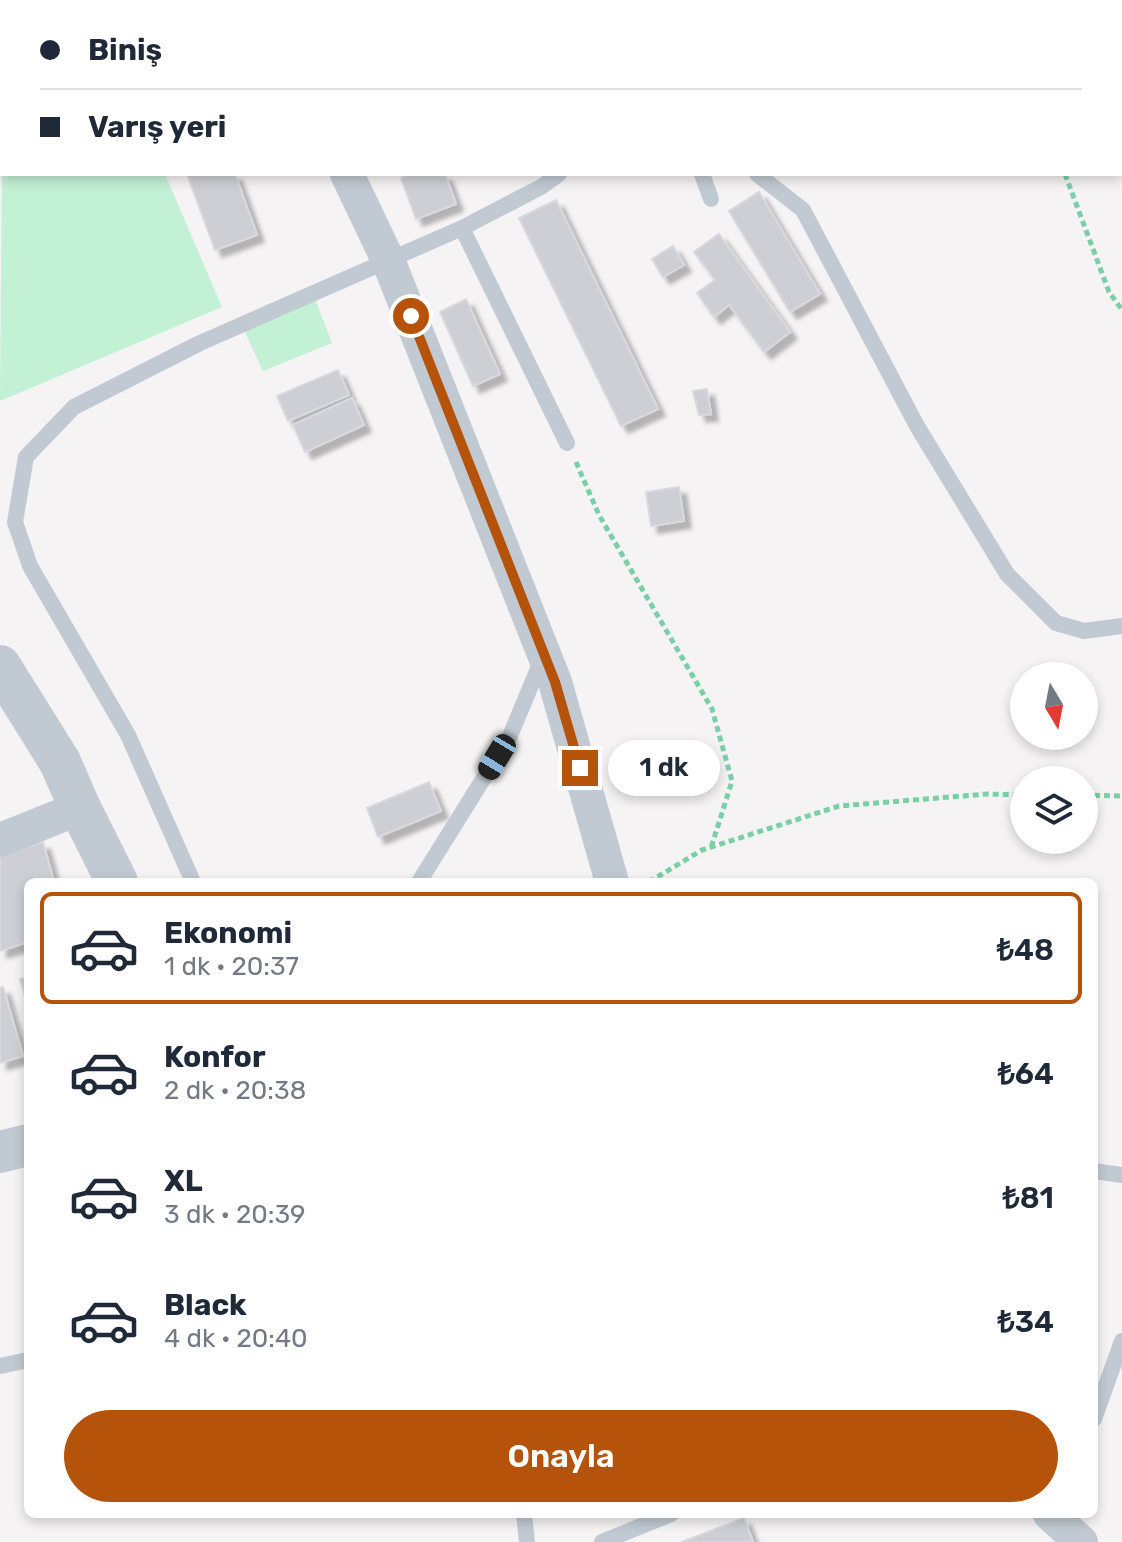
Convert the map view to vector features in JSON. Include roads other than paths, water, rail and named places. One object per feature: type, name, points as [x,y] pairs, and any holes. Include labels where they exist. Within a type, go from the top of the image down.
[{"type":"street","points":[[348,176],[388,260],[555,682],[611,878]]},
{"type":"street","points":[[0,666],[60,762],[115,878]]},
{"type":"street","points":[[0,840],[80,808]]},
{"type":"street","points":[[0,1152],[24,1146]]},
{"type":"street","points":[[1056,1518],[1081,1542]]},
{"type":"lane","points":[[191,878],[128,735],[30,566],[15,522],[26,457],[74,407],[200,343],[462,228],[556,176]]},
{"type":"lane","points":[[703,176],[711,199]]},
{"type":"lane","points":[[760,176],[803,210],[917,426],[1007,574],[1056,623],[1084,631],[1122,626]]},
{"type":"lane","points":[[462,228],[567,443]]},
{"type":"lane","points":[[421,878],[510,736],[544,654]]},
{"type":"lane","points":[[1098,1172],[1122,1175]]},
{"type":"lane","points":[[1098,1408],[1122,1341]]},
{"type":"lane","points":[[0,1366],[24,1361]]},
{"type":"lane","points":[[524,1518],[527,1542]]},
{"type":"lane","points":[[602,1542],[650,1518]]}]
